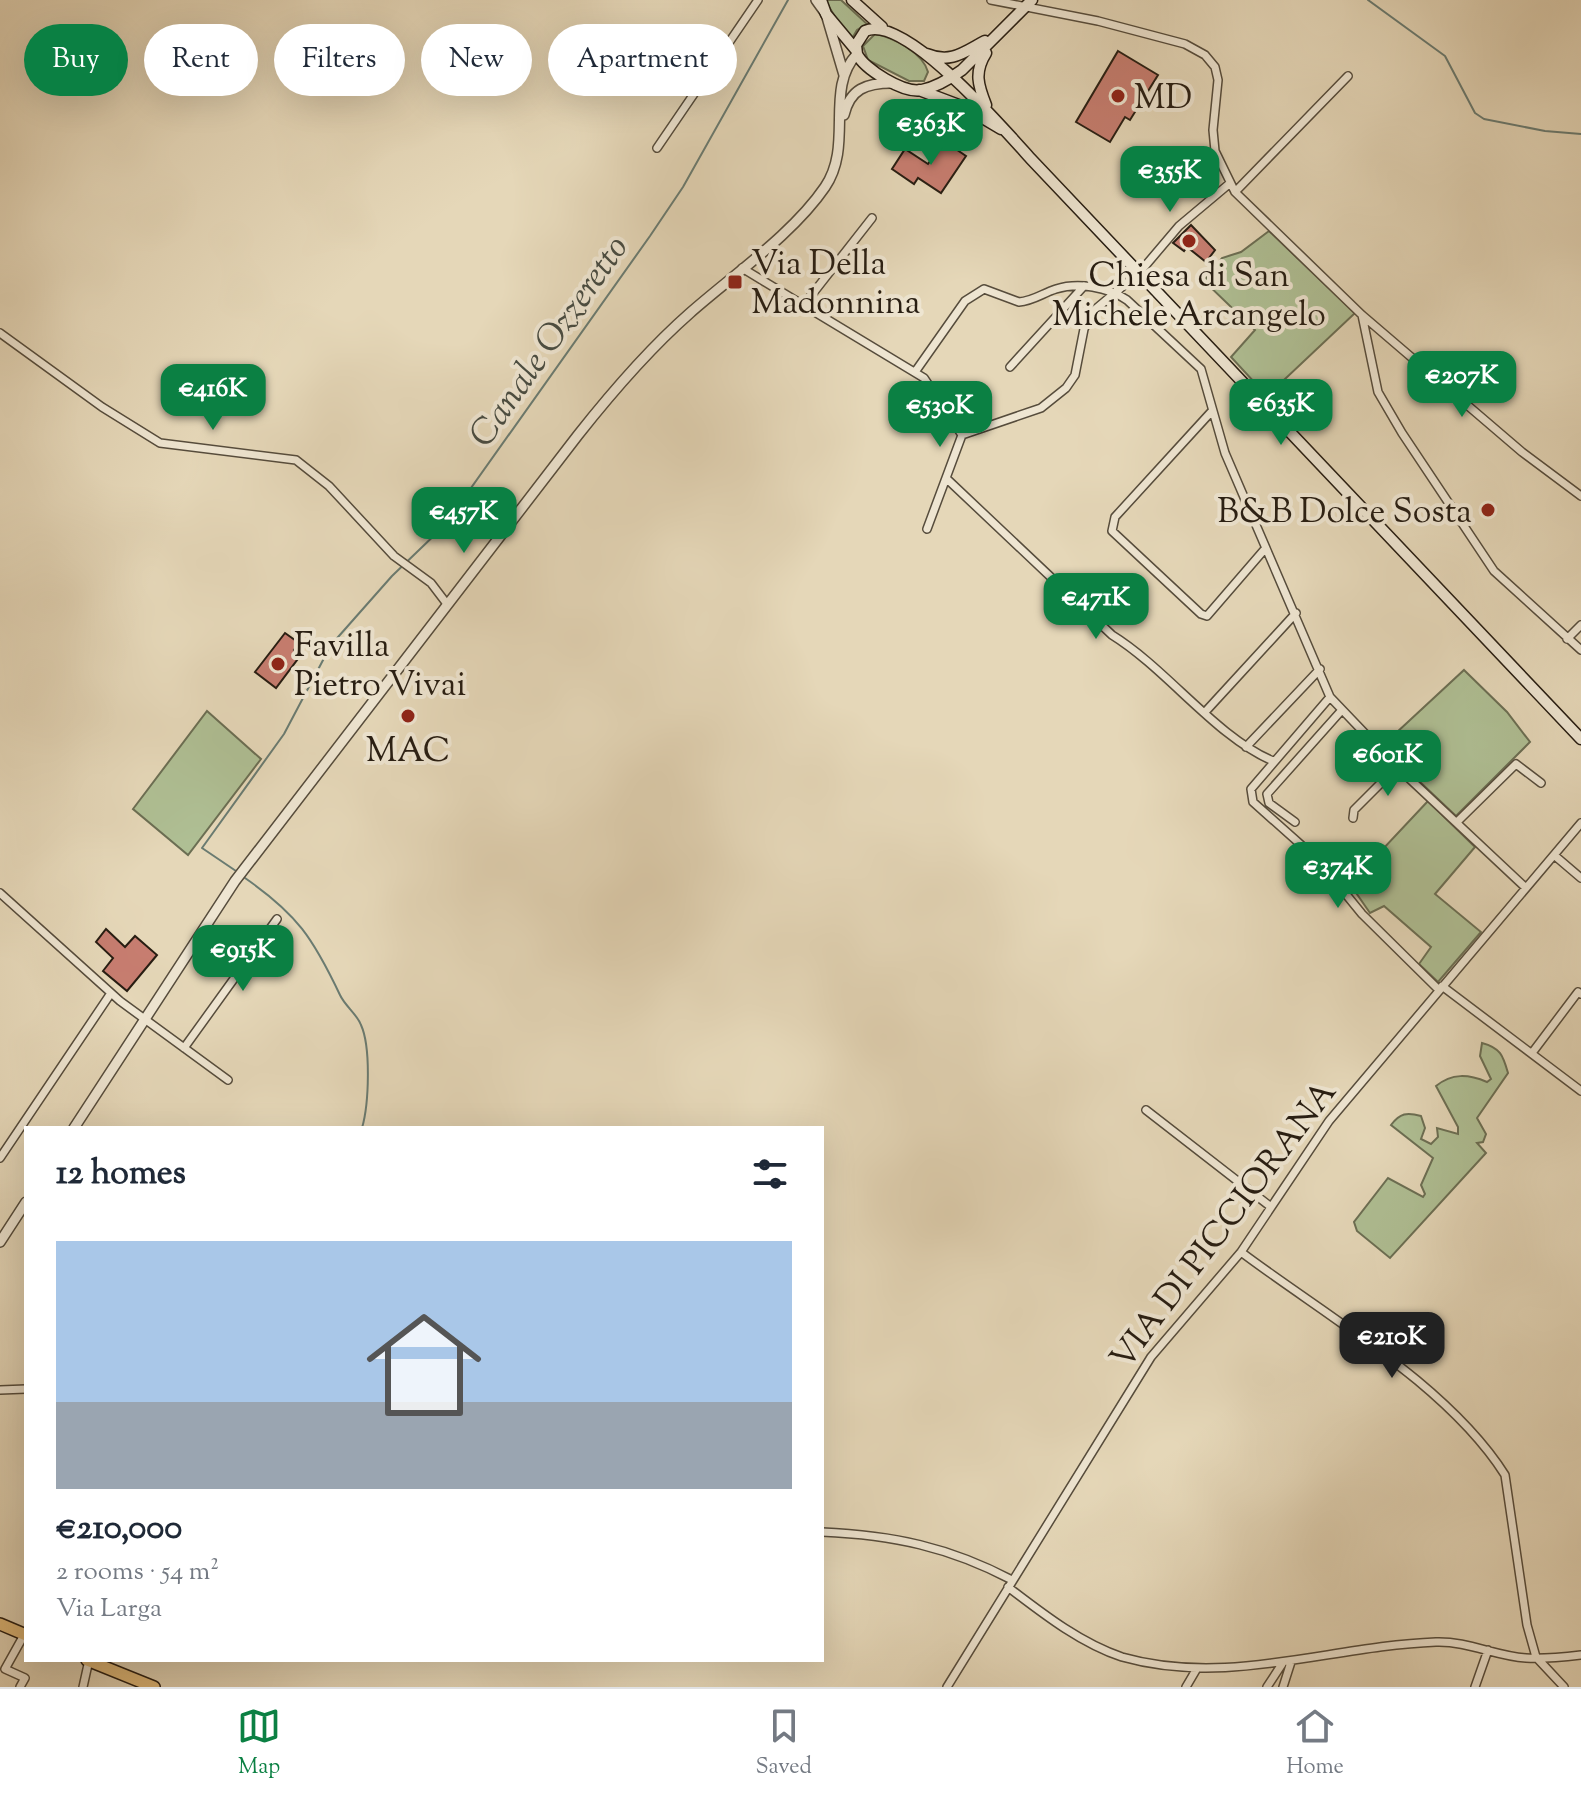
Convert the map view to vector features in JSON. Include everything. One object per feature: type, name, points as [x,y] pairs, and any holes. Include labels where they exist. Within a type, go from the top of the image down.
[{"type":"main road","points":[[818,0],[864,65],[896,83],[924,88],[1006,132]]},
{"type":"main road","points":[[924,88],[951,78],[1029,2]]},
{"type":"main road","points":[[854,3],[884,28],[926,53],[943,59],[958,57],[997,34]]},
{"type":"main road","points":[[856,52],[865,31],[884,28]]},
{"type":"main road","points":[[997,34],[978,66],[978,85],[988,108],[1006,132],[1581,739]]},
{"type":"main road","points":[[926,53],[934,64],[988,108]]},
{"type":"main road","points":[[924,88],[935,79],[934,64]]},
{"type":"main road","points":[[0,1624],[22,1634]]},
{"type":"main road","points":[[93,1662],[154,1687]]},
{"type":"street","points":[[657,148],[758,0]]},
{"type":"street","points":[[991,0],[1029,2],[1196,49],[1215,67],[1219,88],[1213,140],[1229,184],[1235,192],[1362,315],[1522,452],[1581,496]]},
{"type":"street","points":[[826,14],[844,75]]},
{"type":"street","points":[[841,131],[840,102],[844,75],[856,52]]},
{"type":"street","points":[[1235,192],[1348,76]]},
{"type":"street","points":[[75,1126],[235,881],[616,387],[686,316],[742,268],[824,189],[837,167],[841,131],[849,99],[855,92],[872,84],[896,83]]},
{"type":"street","points":[[962,435],[1041,408],[1066,388],[1075,375],[1087,320],[1097,307],[1140,272],[1179,226],[1229,184]]},
{"type":"street","points":[[803,306],[872,218]]},
{"type":"street","points":[[742,268],[915,372],[930,385],[962,435]]},
{"type":"street","points":[[915,372],[954,315],[976,293],[991,289],[1019,302],[1060,287],[1084,286],[1116,293],[1194,360],[1206,380],[1212,411],[1264,550],[1296,613],[1330,697],[1397,767],[1526,888]]},
{"type":"street","points":[[1010,367],[1084,286]]},
{"type":"street","points":[[1362,315],[1378,392],[1402,433],[1494,571],[1581,650]]},
{"type":"street","points":[[1,336],[102,407],[160,443],[296,460],[329,486],[403,564],[431,583],[447,604]]},
{"type":"street","points":[[1212,411],[1115,517],[1112,531],[1201,614],[1207,616],[1264,550]]},
{"type":"street","points":[[927,529],[962,435]]},
{"type":"street","points":[[947,479],[1112,635],[1140,653],[1246,747],[1273,761]]},
{"type":"street","points":[[1206,711],[1296,613]]},
{"type":"street","points":[[1567,639],[1581,625]]},
{"type":"street","points":[[1246,747],[1320,669]]},
{"type":"street","points":[[1330,697],[1251,789],[1257,809],[1318,860],[1362,914],[1440,988],[1581,1091]]},
{"type":"street","points":[[1295,822],[1269,803],[1267,794],[1341,711]]},
{"type":"street","points":[[1458,821],[1514,765],[1520,764],[1541,783]]},
{"type":"street","points":[[1353,818],[1352,813],[1397,767]]},
{"type":"street","name":"VIA DI PICCIORANA","points":[[947,1687],[1146,1363],[1241,1252],[1329,1121],[1581,823]]},
{"type":"street","points":[[1554,855],[1581,878]]},
{"type":"street","points":[[0,893],[111,993],[228,1080]]},
{"type":"street","points":[[184,1048],[277,919]]},
{"type":"street","points":[[1532,1053],[1578,992],[1581,994]]},
{"type":"street","points":[[0,1158],[111,993]]},
{"type":"street","points":[[1146,1110],[1271,1207]]},
{"type":"street","points":[[0,1242],[24,1205]]},
{"type":"street","points":[[1241,1252],[1387,1356],[1475,1438],[1497,1463],[1505,1475],[1527,1625],[1536,1657],[1564,1687]]},
{"type":"street","points":[[0,1390],[24,1389]]},
{"type":"street","points":[[824,1532],[926,1544],[956,1552],[1010,1583],[1053,1620],[1113,1653],[1196,1670],[1282,1664],[1434,1642],[1461,1643],[1536,1657],[1581,1655]]},
{"type":"street","points":[[20,1687],[25,1678],[5,1669],[22,1634]]},
{"type":"street","points":[[1475,1687],[1488,1650]]},
{"type":"street","points":[[83,1687],[88,1662]]},
{"type":"street","points":[[1283,1687],[1291,1662]]},
{"type":"street","points":[[1267,1687],[1282,1664]]},
{"type":"street","points":[[1186,1687],[1196,1670]]},
{"type":"green space","points":[[825,0],[841,0],[867,24],[857,30],[850,42]]},
{"type":"green space","points":[[875,34],[914,52],[928,72],[924,81],[909,81],[868,60],[863,46]]},
{"type":"green space","points":[[1269,231],[1355,313],[1267,396],[1231,357],[1255,330],[1204,281],[1222,258],[1241,252]]},
{"type":"green space","points":[[1464,670],[1507,712],[1530,742],[1456,816],[1382,746]]},
{"type":"green space","points":[[207,711],[261,759],[188,855],[133,809]]},
{"type":"green space","points":[[1428,801],[1475,847],[1435,894],[1481,932],[1438,982],[1419,964],[1431,947],[1384,906],[1370,913],[1350,884]]},
{"type":"green space","points":[[1482,1043],[1500,1054],[1508,1073],[1477,1118],[1486,1134],[1483,1142],[1477,1143],[1486,1153],[1390,1258],[1357,1231],[1354,1222],[1388,1178],[1423,1197],[1425,1194],[1421,1185],[1433,1158],[1391,1125],[1404,1114],[1412,1114],[1421,1116],[1425,1128],[1421,1139],[1431,1144],[1438,1137],[1437,1128],[1458,1134],[1458,1127],[1436,1086],[1454,1077],[1467,1076],[1487,1082],[1491,1079],[1480,1056]]},
{"type":"building","name":"MD","points":[[1118,51],[1158,75],[1130,120],[1125,117],[1110,142],[1076,122]]},
{"type":"building","points":[[944,141],[966,156],[941,193],[918,178],[914,184],[892,169],[905,149],[928,164]]},
{"type":"building","name":"Chiesa di San Michele Arcangelo","points":[[1191,225],[1215,250],[1206,262],[1187,247],[1184,251],[1173,243]]},
{"type":"building","name":"Favilla Pietro Vivai","points":[[285,633],[299,643],[294,650],[300,656],[276,688],[255,672]]},
{"type":"building","points":[[106,929],[125,947],[135,936],[157,955],[127,991],[103,971],[113,958],[96,942]]},
{"type":"waterway","name":"Canale Ozzeretto","points":[[236,871],[202,848],[284,734],[331,645],[392,576],[444,526],[650,236],[683,187],[788,0]]},
{"type":"waterway","name":"Canale Ozzeretto","points":[[1368,0],[1445,56],[1475,113],[1484,119],[1545,131],[1581,134]]},
{"type":"waterway","name":"Canale Ozzeretto","points":[[245,878],[278,903],[302,929],[342,999],[359,1021],[368,1061],[362,1126]]},
{"type":"place","name":"MD","points":[[1118,96]]},
{"type":"place","name":"Chiesa di San Michele Arcangelo","points":[[1189,241]]},
{"type":"place","name":"Via Della Madonnina","points":[[735,282]]},
{"type":"place","name":"B&B Dolce Sosta","points":[[1488,510]]},
{"type":"place","name":"Favilla Pietro Vivai","points":[[278,664]]},
{"type":"place","name":"MAC","points":[[408,716]]}]
